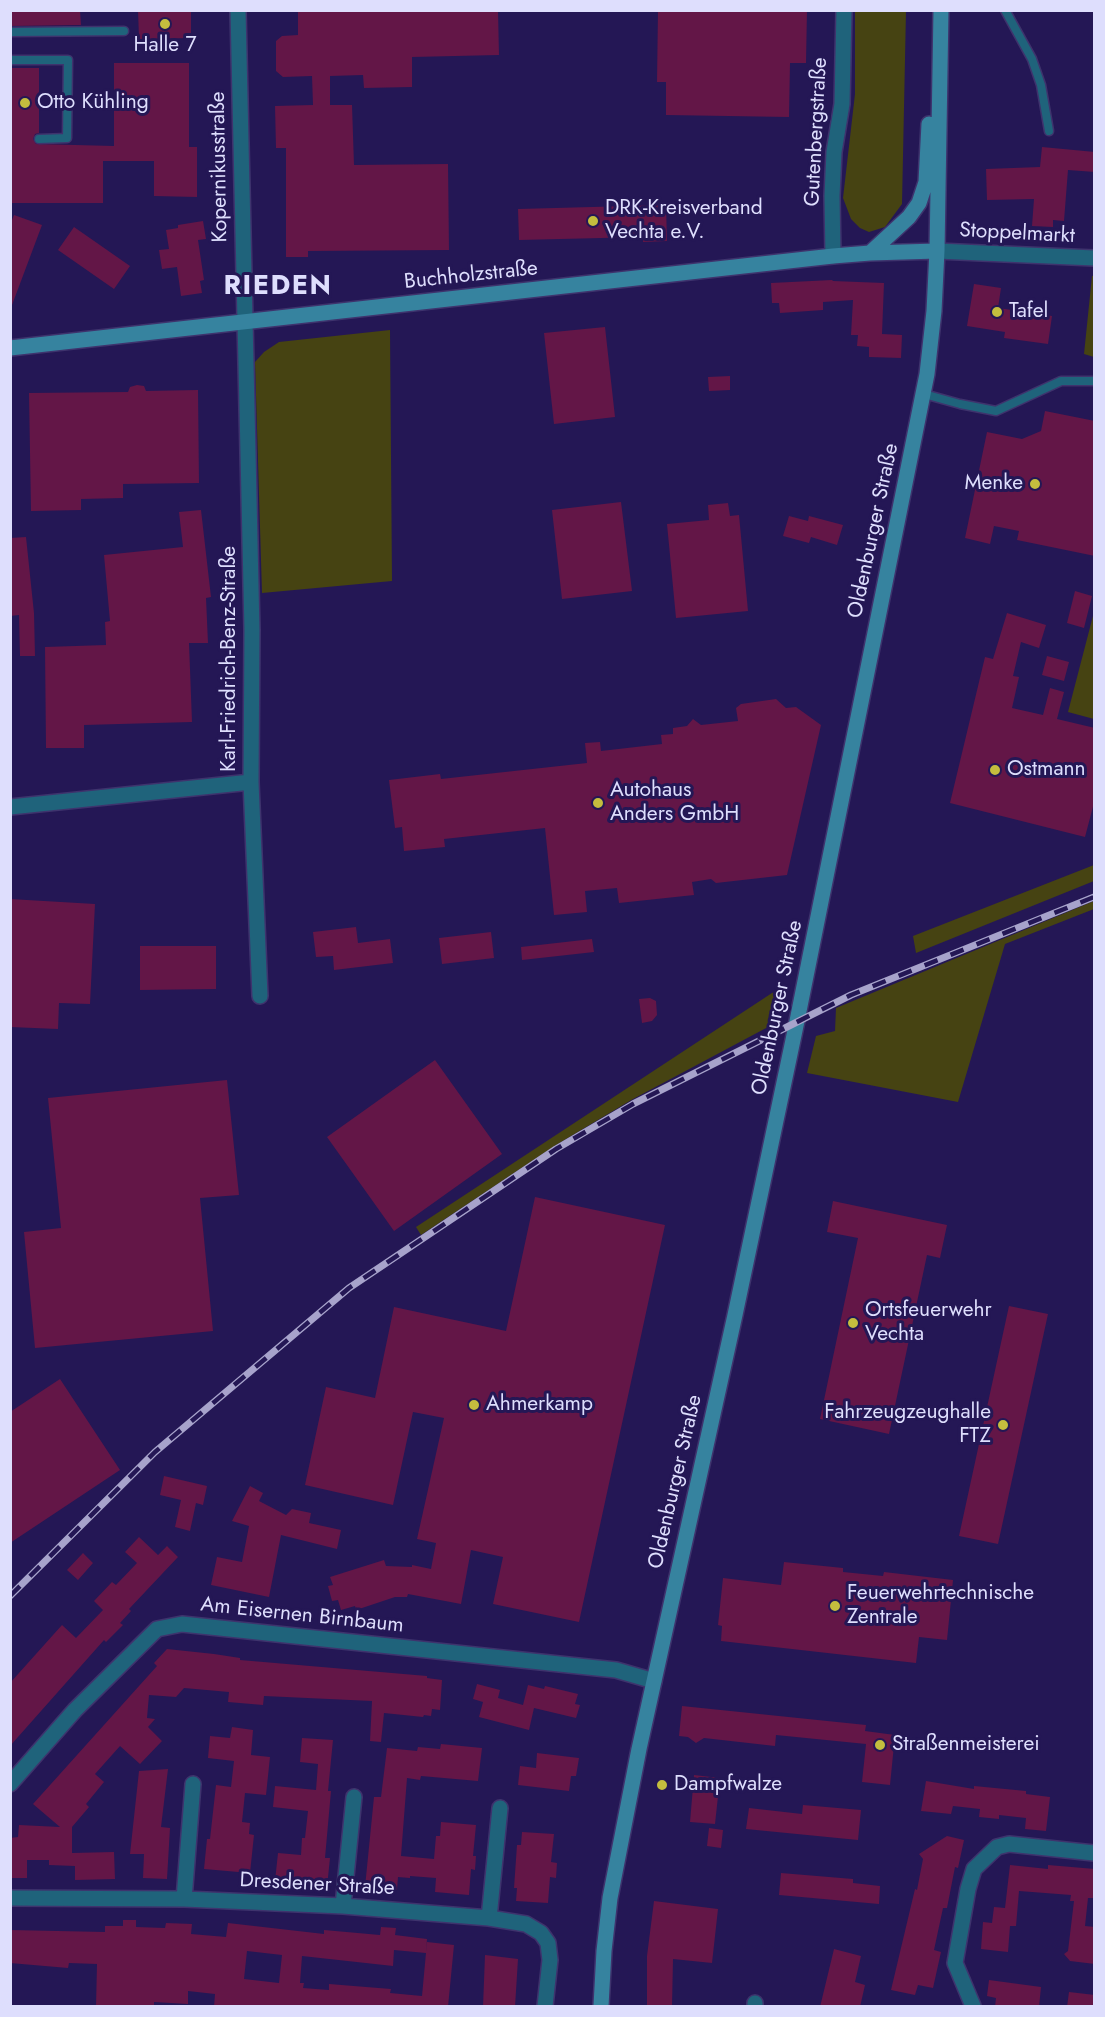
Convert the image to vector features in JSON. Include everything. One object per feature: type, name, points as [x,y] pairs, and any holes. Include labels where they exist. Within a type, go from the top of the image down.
[{"type":"main road","name":"Oldenburger Straße","points":[[602,2007],[604,1951],[610,1898],[654,1681],[735,1315],[799,1010],[924,394],[934,311],[937,251],[940,17]]},
{"type":"main road","points":[[870,253],[909,217],[919,203],[926,182],[931,90],[940,17]]},
{"type":"main road","name":"Buchholzstraße","points":[[10,348],[832,256],[937,251]]},
{"type":"street","name":"Kopernikusstraße","points":[[238,10],[244,322]]},
{"type":"street","name":"Gutenbergstraße","points":[[832,256],[834,152],[842,104],[844,10]]},
{"type":"street","name":"Stoppelmarkt","points":[[937,251],[1095,258]]},
{"type":"street","name":"Karl-Friedrich-Benz-Straße","points":[[244,322],[252,630],[251,782],[260,996]]},
{"type":"street","points":[[10,807],[251,782]]},
{"type":"street","name":"Am Eisernen Birnbaum","points":[[10,1784],[75,1710],[157,1629],[182,1624],[616,1670],[654,1681]]},
{"type":"street","points":[[184,1899],[193,1784]]},
{"type":"street","points":[[343,1906],[354,1797]]},
{"type":"street","points":[[489,1918],[500,1808]]},
{"type":"street","points":[[973,2007],[955,1963],[974,1869],[997,1847],[1009,1844],[1095,1854]]},
{"type":"street","name":"Dresdener Straße","points":[[10,1898],[184,1899],[343,1906],[489,1918],[526,1924],[541,1933],[548,1943],[550,1960],[545,2007]]},
{"type":"lane","points":[[1005,10],[1032,59],[1041,85],[1049,131]]},
{"type":"lane","points":[[10,32],[124,31]]},
{"type":"lane","points":[[10,60],[68,60],[67,138],[39,139]]},
{"type":"lane","points":[[924,394],[996,411],[1061,381],[1095,381]]},
{"type":"shaded area","points":[[855,11],[906,11],[902,204],[885,227],[869,232],[860,228],[851,219],[843,198],[855,94]]},
{"type":"shaded area","points":[[1092,276],[1094,276],[1094,357],[1084,354]]},
{"type":"shaded area","points":[[390,330],[392,581],[262,593],[255,362],[264,352],[279,342]]},
{"type":"shaded area","points":[[1094,612],[1094,719],[1068,712]]},
{"type":"shaded area","points":[[1094,865],[1094,881],[916,953],[913,936]]},
{"type":"shaded area","points":[[1094,901],[1094,909],[1005,944],[958,1102],[807,1073],[816,1036],[835,1031],[836,1008]]},
{"type":"shaded area","points":[[779,990],[768,1027],[633,1099],[556,1145],[421,1235],[416,1227]]},
{"type":"building","points":[[10,10],[80,10],[81,25],[10,26]]},
{"type":"building","name":"Halle 7","points":[[138,10],[191,10],[191,38],[139,39]]},
{"type":"building","points":[[298,10],[498,10],[499,55],[412,57],[412,87],[364,88],[363,75],[330,76],[330,105],[352,105],[354,165],[448,164],[449,250],[308,251],[308,257],[286,257],[286,148],[276,148],[275,106],[313,105],[312,76],[283,77],[276,71],[276,41],[282,36],[298,35]]},
{"type":"building","points":[[658,10],[807,10],[806,63],[790,63],[789,117],[666,115],[666,82],[657,82]]},
{"type":"building","points":[[114,63],[189,63],[189,147],[197,147],[197,197],[154,196],[154,161],[103,161],[103,203],[10,203],[10,68],[39,68],[39,133],[35,134],[33,139],[36,144],[114,146]]},
{"type":"building","points":[[1042,147],[1095,152],[1095,172],[1068,170],[1064,221],[1053,220],[1053,227],[1032,226],[1034,199],[987,200],[986,169],[1040,167]]},
{"type":"building","name":"DRK-Kreisverband Vechta e.V.","points":[[666,205],[667,241],[643,242],[643,237],[519,240],[518,209]]},
{"type":"building","points":[[14,215],[42,225],[12,305],[10,225]]},
{"type":"building","points":[[203,221],[206,239],[198,240],[204,280],[200,281],[202,293],[181,296],[177,267],[162,269],[159,250],[169,249],[166,230],[178,228],[178,225]]},
{"type":"building","points":[[74,227],[130,266],[114,289],[58,250]]},
{"type":"building","points":[[832,280],[884,283],[882,334],[902,335],[901,358],[869,357],[869,347],[857,346],[858,335],[851,335],[853,300],[823,302],[823,310],[780,313],[779,303],[772,303],[771,283]]},
{"type":"building","name":"Tafel","points":[[974,284],[1001,288],[998,308],[1052,316],[1048,344],[1004,338],[1005,332],[967,326]]},
{"type":"building","points":[[605,327],[615,417],[554,424],[544,333]]},
{"type":"building","points":[[730,376],[730,390],[709,391],[708,377]]},
{"type":"building","points":[[144,386],[146,391],[198,390],[199,483],[123,484],[123,498],[81,499],[81,510],[31,511],[29,393],[128,392],[130,387]]},
{"type":"building","name":"Menke","points":[[1045,411],[1095,421],[1095,556],[1017,540],[1019,531],[994,526],[990,544],[965,538],[987,432],[1022,439],[1041,431]]},
{"type":"building","points":[[621,502],[632,591],[562,599],[552,510]]},
{"type":"building","points":[[728,503],[730,516],[739,515],[748,611],[676,618],[667,524],[709,520],[708,505]]},
{"type":"building","points":[[201,510],[211,597],[206,598],[208,643],[189,643],[192,722],[84,725],[84,748],[46,748],[45,647],[106,645],[105,622],[110,621],[104,555],[183,547],[179,512]]},
{"type":"building","points":[[789,516],[808,521],[809,516],[843,525],[837,545],[811,537],[809,543],[783,536]]},
{"type":"building","points":[[26,537],[34,613],[35,656],[20,656],[19,615],[10,616],[10,538]]},
{"type":"building","points":[[1075,591],[1092,596],[1084,628],[1067,623]]},
{"type":"building","points":[[1007,613],[1046,625],[1039,648],[1021,642],[1013,676],[1019,677],[1012,708],[1043,715],[1050,688],[1064,692],[1057,719],[1095,728],[1095,799],[1085,837],[950,803],[985,657],[993,659]]},
{"type":"building","points":[[1047,656],[1069,662],[1064,681],[1042,675]]},
{"type":"building","name":"Autohaus Anders GmbH","points":[[776,699],[786,708],[796,707],[821,725],[787,875],[716,883],[711,879],[692,882],[694,895],[619,903],[617,888],[585,891],[587,912],[554,915],[545,828],[444,839],[445,847],[404,851],[402,827],[395,828],[389,780],[440,774],[441,779],[587,763],[585,743],[600,742],[601,751],[662,744],[661,735],[673,734],[673,728],[687,726],[693,719],[701,725],[738,721],[736,708],[741,704]]},
{"type":"building","points":[[10,899],[95,904],[90,1004],[59,1003],[58,1029],[10,1027]]},
{"type":"building","points":[[356,927],[358,943],[390,939],[393,963],[334,970],[333,956],[316,957],[313,932]]},
{"type":"building","points":[[491,932],[494,958],[442,964],[439,938]]},
{"type":"building","points":[[592,939],[594,952],[522,960],[521,947]]},
{"type":"building","points":[[140,946],[216,946],[216,989],[140,990]]},
{"type":"building","points":[[650,998],[656,1001],[657,1015],[652,1021],[642,1023],[639,999]]},
{"type":"building","points":[[435,1060],[502,1154],[394,1231],[327,1137]]},
{"type":"building","points":[[227,1080],[239,1195],[200,1198],[213,1331],[35,1348],[24,1232],[61,1228],[48,1098]]},
{"type":"building","name":"Ahmerkamp","points":[[535,1197],[665,1225],[579,1622],[493,1604],[503,1557],[471,1550],[461,1604],[408,1594],[407,1597],[395,1597],[356,1610],[355,1606],[341,1610],[338,1600],[332,1601],[328,1586],[333,1585],[330,1577],[384,1560],[386,1566],[412,1567],[412,1565],[431,1569],[436,1543],[417,1539],[444,1418],[413,1412],[393,1505],[305,1485],[326,1387],[375,1398],[394,1307],[506,1331]]},
{"type":"building","points":[[833,1201],[947,1225],[940,1258],[927,1255],[889,1434],[820,1419],[858,1238],[827,1232]]},
{"type":"building","name":"Fahrzeugzeughalle FTZ","points":[[1009,1306],[1048,1314],[998,1544],[959,1536]]},
{"type":"building","points":[[60,1379],[120,1470],[10,1543],[10,1412]]},
{"type":"building","points":[[164,1476],[207,1486],[203,1505],[196,1503],[190,1531],[175,1527],[181,1500],[160,1495]]},
{"type":"building","points":[[250,1486],[263,1493],[259,1501],[286,1515],[292,1509],[311,1513],[309,1523],[341,1530],[337,1549],[281,1535],[269,1597],[211,1585],[217,1557],[242,1562],[249,1526],[232,1521]]},
{"type":"building","points":[[139,1537],[158,1555],[167,1546],[178,1557],[129,1609],[131,1611],[120,1623],[123,1625],[106,1642],[104,1640],[10,1746],[10,1683],[62,1625],[76,1638],[103,1610],[94,1601],[112,1582],[116,1585],[137,1563],[125,1552]]},
{"type":"building","points":[[83,1553],[93,1563],[78,1580],[67,1570]]},
{"type":"building","name":"Feuerwehrtechnische Zentrale","points":[[784,1562],[843,1568],[843,1572],[883,1576],[884,1572],[953,1580],[947,1640],[919,1637],[916,1663],[721,1641],[722,1626],[718,1625],[723,1578],[781,1585]]},
{"type":"building","points":[[167,1649],[214,1654],[240,1658],[240,1660],[427,1676],[427,1678],[442,1680],[440,1710],[432,1709],[431,1716],[424,1715],[423,1717],[384,1713],[381,1742],[370,1741],[372,1701],[264,1696],[263,1705],[228,1702],[229,1692],[184,1688],[176,1697],[149,1695],[147,1718],[155,1719],[148,1727],[162,1741],[140,1764],[120,1746],[95,1774],[104,1782],[86,1804],[89,1807],[72,1827],[72,1853],[114,1852],[115,1879],[75,1880],[75,1866],[49,1865],[49,1860],[27,1860],[27,1878],[10,1878],[10,1838],[18,1837],[19,1825],[60,1827],[33,1804],[157,1666],[154,1663]]},
{"type":"building","points":[[477,1684],[500,1690],[498,1698],[523,1705],[528,1685],[544,1689],[545,1686],[578,1694],[575,1704],[580,1705],[576,1718],[534,1708],[529,1730],[479,1717],[483,1702],[473,1699]]},
{"type":"building","name":"Straßenmeisterei","points":[[682,1706],[866,1725],[865,1731],[895,1735],[890,1785],[862,1782],[866,1744],[776,1735],[775,1746],[704,1738],[696,1743],[688,1737],[679,1736]]},
{"type":"building","points":[[232,1727],[253,1730],[251,1755],[270,1757],[266,1795],[245,1793],[242,1822],[250,1823],[249,1834],[254,1835],[250,1873],[204,1869],[216,1785],[231,1787],[234,1761],[208,1758],[210,1736],[230,1738]]},
{"type":"building","points":[[302,1738],[333,1740],[325,1858],[330,1858],[327,1887],[275,1881],[278,1853],[301,1855],[308,1811],[273,1807],[275,1786],[316,1790],[318,1764],[300,1762]]},
{"type":"building","points":[[441,1744],[482,1748],[478,1781],[421,1776],[420,1780],[407,1778],[401,1856],[434,1859],[436,1836],[440,1836],[441,1822],[476,1825],[473,1856],[476,1856],[475,1870],[471,1869],[469,1895],[435,1892],[436,1878],[410,1876],[410,1878],[398,1877],[397,1890],[365,1887],[374,1797],[381,1797],[387,1748],[417,1751],[418,1747],[440,1749]]},
{"type":"building","points":[[537,1753],[579,1758],[576,1776],[571,1776],[569,1791],[518,1785],[520,1766],[536,1768]]},
{"type":"building","points":[[168,1769],[161,1827],[170,1828],[167,1879],[143,1878],[144,1854],[130,1854],[139,1771]]},
{"type":"building","points":[[694,1775],[720,1778],[715,1824],[690,1822]]},
{"type":"building","points":[[926,1781],[974,1789],[974,1786],[1026,1791],[1026,1794],[1050,1797],[1046,1831],[1025,1829],[1026,1818],[999,1815],[999,1819],[979,1817],[980,1809],[953,1806],[951,1814],[921,1811]]},
{"type":"building","points":[[803,1805],[861,1810],[858,1840],[746,1829],[749,1808],[802,1814]]},
{"type":"building","points":[[709,1828],[723,1830],[721,1848],[707,1846]]},
{"type":"building","points":[[522,1832],[554,1834],[551,1862],[557,1863],[556,1878],[550,1877],[548,1903],[516,1901],[517,1888],[514,1888],[517,1845],[521,1845]]},
{"type":"building","points":[[947,1836],[964,1840],[958,1868],[955,1867],[947,1908],[943,1908],[934,1950],[941,1952],[933,1988],[918,1985],[915,1995],[891,1990],[915,1889],[917,1890],[923,1859],[919,1854]]},
{"type":"building","points":[[1010,1865],[1048,1869],[1048,1865],[1095,1869],[1095,1898],[1088,1898],[1085,1926],[1095,1927],[1095,1964],[1070,1961],[1064,1954],[1068,1951],[1074,1901],[1070,1901],[1071,1895],[1019,1891],[1016,1926],[1010,1926],[1008,1952],[981,1949],[983,1922],[992,1923],[994,1907],[1005,1908]]},
{"type":"building","points":[[781,1873],[853,1879],[853,1883],[880,1886],[879,1904],[779,1895]]},
{"type":"building","points":[[654,1901],[718,1909],[712,1963],[673,1959],[672,2007],[647,2007],[647,1956]]},
{"type":"building","points":[[123,1920],[136,1920],[136,1927],[165,1928],[166,1923],[192,1924],[191,1934],[226,1937],[228,1923],[324,1934],[324,1930],[380,1935],[381,1927],[396,1928],[395,1935],[427,1939],[426,1952],[427,1942],[454,1945],[448,2007],[214,2007],[215,1994],[188,1991],[188,2004],[154,2002],[154,2006],[146,2007],[96,2007],[97,1964],[69,1963],[68,1968],[10,1963],[10,1930],[105,1932],[105,1926],[123,1926]],"holes":[[[394,1950],[426,1953],[422,1996],[390,1993],[391,1989],[329,1984],[329,1990],[303,1988],[304,1983],[300,1983],[302,1956],[393,1966]],[[247,1951],[282,1955],[279,1983],[244,1979]]]},
{"type":"building","points":[[834,1949],[861,1956],[855,1982],[865,1985],[860,2007],[820,2007]]},
{"type":"building","points":[[485,1955],[518,1959],[515,2007],[483,2007]]},
{"type":"building","points":[[989,1980],[1041,1987],[1039,2007],[995,2007],[996,1998],[987,1996]]},
{"type":"building","points":[[1069,1992],[1095,1995],[1095,2007],[1067,2007]]},
{"type":"railway","points":[[10,1596],[155,1452],[349,1288],[556,1149],[633,1104],[851,995],[1094,897]]},
{"type":"place","name":"Halle 7","points":[[165,24]]},
{"type":"place","name":"Otto Kühling","points":[[25,103]]},
{"type":"place","name":"DRK-Kreisverband Vechta e.V.","points":[[593,221]]},
{"type":"place","name":"Tafel","points":[[997,312]]},
{"type":"place","name":"Menke","points":[[1035,484]]},
{"type":"place","name":"Ostmann","points":[[995,770]]},
{"type":"place","name":"Autohaus Anders GmbH","points":[[598,803]]},
{"type":"place","name":"Ortsfeuerwehr Vechta","points":[[853,1323]]},
{"type":"place","name":"Ahmerkamp","points":[[474,1405]]},
{"type":"place","name":"Fahrzeugzeughalle FTZ","points":[[1003,1425]]},
{"type":"place","name":"Feuerwehrtechnische Zentrale","points":[[835,1606]]},
{"type":"place","name":"Straßenmeisterei","points":[[880,1745]]},
{"type":"place","name":"Dampfwalze","points":[[662,1785]]},
{"type":"district","name":"RIEDEN","points":[[278,287]]}]
